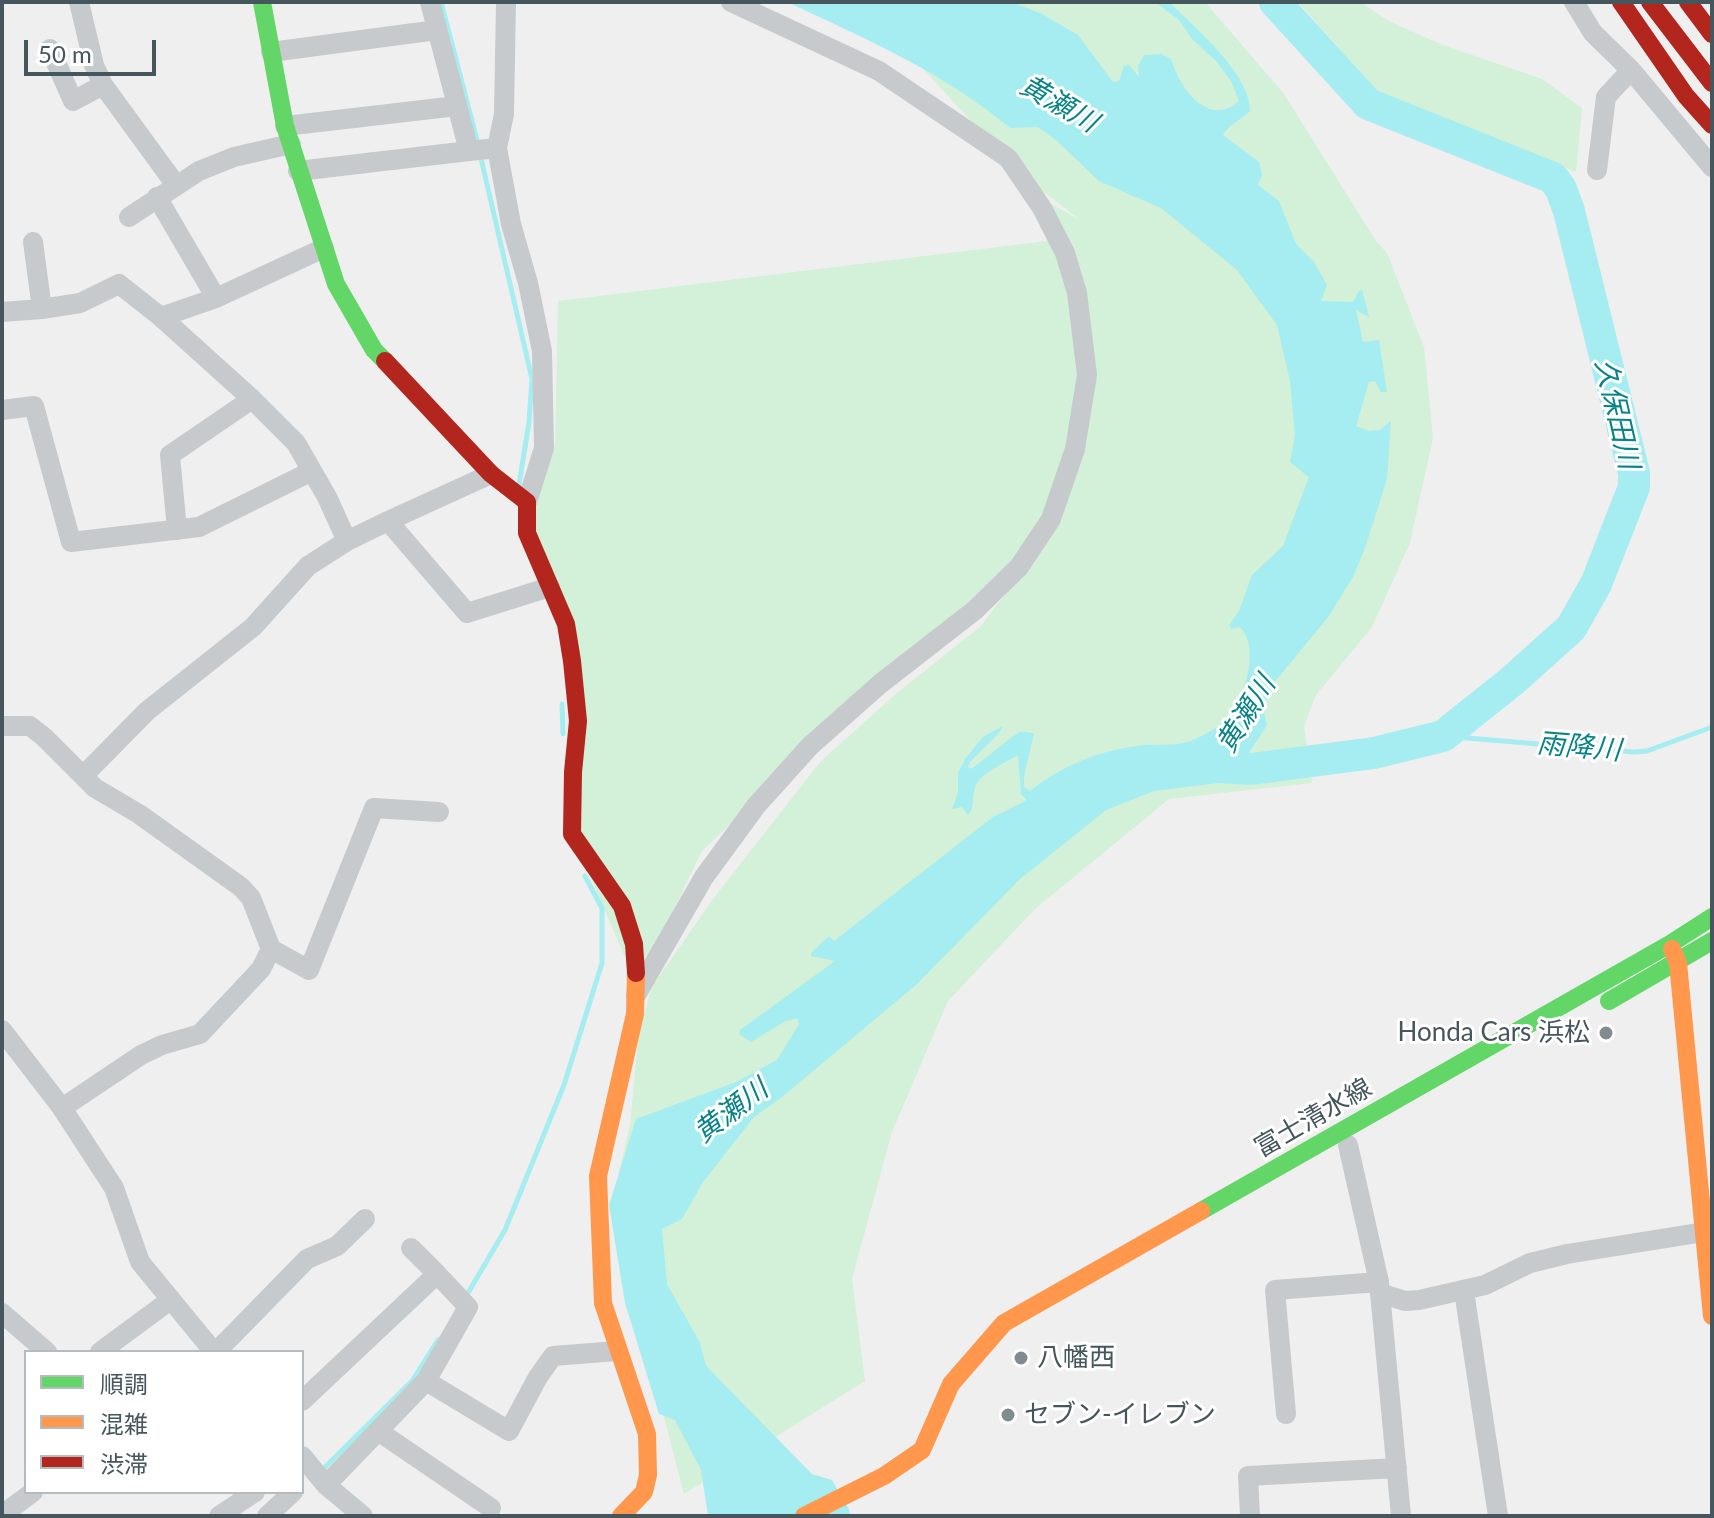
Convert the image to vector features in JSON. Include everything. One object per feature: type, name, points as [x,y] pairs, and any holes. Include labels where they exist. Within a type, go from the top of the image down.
[{"type":"main road","points":[[262,2],[288,135],[336,284],[374,350],[491,474],[527,502],[527,533],[566,624],[578,721],[572,834],[622,906],[634,944],[635,1014],[598,1176],[603,1303],[647,1434],[648,1475],[644,1492],[621,1516]]},
{"type":"main road","points":[[1621,2],[1686,96],[1712,125]]},
{"type":"main road","points":[[1650,2],[1712,83]]},
{"type":"main road","points":[[1688,2],[1712,34]]},
{"type":"main road","points":[[1702,2],[1712,13]]},
{"type":"main road","name":"富士清水線","points":[[804,1516],[921,1452],[934,1429],[938,1412],[953,1380],[1004,1323],[1670,944],[1712,917]]},
{"type":"main road","points":[[1596,1008],[1712,941]]},
{"type":"main road","points":[[1670,944],[1678,963],[1712,1316]]},
{"type":"main road","name":"富士清水線","points":[[953,1380],[1012,1338],[1554,1031]]},
{"type":"street","points":[[79,2],[94,65],[103,85],[176,185]]},
{"type":"street","points":[[430,2],[457,106],[485,149],[511,224],[528,283],[542,351],[544,448],[527,502]]},
{"type":"street","points":[[485,149],[504,114],[506,2]]},
{"type":"street","points":[[636,995],[704,877],[756,806],[810,746],[880,684],[975,610],[1019,567],[1051,519],[1056,505],[1075,449],[1087,375],[1077,293],[1065,253],[1042,208],[1008,158],[879,71],[731,2]]},
{"type":"street","points":[[1574,2],[1593,33],[1631,70],[1712,167]]},
{"type":"street","points":[[271,52],[437,30]]},
{"type":"street","points":[[50,49],[73,101],[103,85]]},
{"type":"street","points":[[1597,170],[1606,97],[1631,70]]},
{"type":"street","points":[[129,217],[199,171],[288,135],[457,106]]},
{"type":"street","points":[[298,171],[485,149]]},
{"type":"street","points":[[157,197],[216,298]]},
{"type":"street","points":[[33,242],[42,309]]},
{"type":"street","points":[[161,317],[216,298],[324,248]]},
{"type":"street","points":[[2,312],[80,303],[119,284],[161,317],[296,443],[327,497],[347,541]]},
{"type":"street","points":[[177,530],[170,455],[252,399]]},
{"type":"street","points":[[2,410],[34,406],[71,542],[199,527],[312,471]]},
{"type":"street","points":[[83,776],[147,711],[253,627],[308,566],[347,541],[491,474]]},
{"type":"street","points":[[388,521],[467,613],[550,587]]},
{"type":"street","points":[[2,726],[30,726],[95,788],[139,814],[241,887],[251,898],[271,949],[309,970],[374,808],[439,812]]},
{"type":"street","points":[[62,1108],[141,1055],[200,1034],[261,969],[271,949]]},
{"type":"street","points":[[2,1030],[62,1108],[114,1188],[140,1262],[169,1301],[213,1350]]},
{"type":"street","points":[[1348,1145],[1379,1288],[1401,1516]]},
{"type":"street","points":[[217,1350],[307,1259],[337,1246],[365,1219]]},
{"type":"street","points":[[1286,1414],[1275,1290],[1379,1288],[1405,1301],[1464,1291],[1502,1279],[1514,1269],[1530,1263],[1555,1257],[1704,1232]]},
{"type":"street","points":[[363,1516],[311,1474],[378,1431],[426,1381],[468,1307],[411,1248]]},
{"type":"street","points":[[304,1399],[437,1274]]},
{"type":"street","points":[[1464,1291],[1498,1516]]},
{"type":"street","points":[[103,1350],[169,1301]]},
{"type":"street","points":[[2,1313],[45,1350]]},
{"type":"street","points":[[426,1381],[509,1431],[553,1356],[617,1351]]},
{"type":"street","points":[[378,1431],[491,1508]]},
{"type":"street","points":[[1250,1516],[1248,1476],[1397,1468]]},
{"type":"street","points":[[2,1515],[30,1494]]},
{"type":"street","points":[[219,1516],[252,1494]]},
{"type":"street","points":[[267,1516],[291,1494]]},
{"type":"green space","points":[[855,2],[1205,2],[1284,94],[1376,241],[1387,253],[1424,347],[1433,438],[1410,543],[1372,627],[1316,695],[1304,726],[1312,783],[1169,799],[1035,909],[948,1001],[892,1132],[852,1279],[865,1381],[684,1494],[610,1210],[630,1125],[638,1039],[651,988],[713,899],[820,762],[898,692],[980,627],[1062,520],[1076,463],[990,595],[843,717],[702,851],[637,985],[572,834],[581,659],[527,524],[555,445],[558,301],[1055,240],[1041,198],[1080,220],[1018,172],[871,12]]},
{"type":"green space","points":[[1298,2],[1360,2],[1389,21],[1440,44],[1542,79],[1582,108],[1576,172],[1376,90]]},
{"type":"water","name":"黄瀬川","points":[[787,2],[1012,2],[1042,14],[1078,35],[1113,82],[1119,81],[1124,66],[1129,65],[1139,77],[1138,66],[1144,55],[1161,54],[1171,59],[1181,81],[1196,101],[1216,110],[1228,108],[1239,101],[1231,81],[1179,20],[1155,2],[1169,2],[1219,52],[1241,82],[1248,96],[1250,111],[1223,135],[1259,162],[1262,174],[1258,185],[1279,201],[1296,244],[1314,262],[1327,285],[1321,301],[1353,302],[1362,290],[1369,317],[1356,310],[1363,342],[1379,340],[1387,392],[1381,392],[1375,381],[1369,382],[1356,426],[1369,431],[1380,430],[1391,421],[1387,479],[1354,575],[1329,616],[1272,685],[1263,708],[1267,725],[1245,759],[1242,780],[1154,791],[1106,810],[1020,879],[917,984],[754,1117],[703,1182],[682,1219],[662,1229],[667,1284],[700,1343],[706,1366],[812,1474],[832,1480],[850,1516],[708,1516],[701,1470],[675,1420],[659,1414],[625,1303],[609,1205],[636,1119],[736,1082],[777,1060],[799,1024],[797,1018],[784,1022],[751,1042],[739,1034],[740,1030],[835,961],[811,956],[811,953],[829,936],[834,941],[993,817],[1027,800],[1021,794],[1018,755],[979,780],[968,815],[962,807],[952,809],[958,792],[958,773],[984,736],[1003,726],[970,762],[968,767],[971,769],[1017,734],[1034,733],[1024,776],[1024,787],[1030,791],[1054,774],[1093,756],[1136,746],[1185,743],[1223,723],[1243,690],[1250,662],[1246,637],[1240,627],[1231,629],[1229,625],[1239,611],[1252,575],[1283,546],[1309,477],[1290,462],[1295,435],[1290,381],[1277,325],[1237,270],[1161,208],[1099,181],[1038,127],[1010,128],[931,73]]},
{"type":"waterway","points":[[441,2],[478,144]]},
{"type":"waterway","name":"久保田川","points":[[1204,766],[1251,769],[1374,753],[1443,736],[1512,681],[1571,628],[1596,584],[1634,487],[1634,473],[1569,211],[1553,178],[1368,104],[1275,2]]},
{"type":"waterway","points":[[480,154],[532,379],[519,485]]},
{"type":"waterway","points":[[562,704],[563,734]]},
{"type":"waterway","name":"雨降川","points":[[1443,736],[1634,752],[1647,751],[1712,727]]},
{"type":"waterway","points":[[465,1298],[505,1230],[564,1085],[602,963],[602,908],[585,876]]},
{"type":"waterway","points":[[320,1472],[412,1381],[438,1340]]},
{"type":"traffic: fast","points":[[262,2],[285,126],[336,284],[374,350],[385,361]]},
{"type":"traffic: fast","points":[[1201,1211],[1670,944],[1712,917]]},
{"type":"traffic: fast","points":[[1609,1001],[1712,941]]},
{"type":"traffic: slow","points":[[1672,949],[1678,963],[1712,1316]]},
{"type":"traffic: slow","points":[[621,1516],[644,1492],[648,1475],[647,1434],[603,1303],[598,1176],[635,1014],[636,973]]},
{"type":"traffic: slow","points":[[804,1516],[884,1476],[922,1450],[951,1384],[1004,1323],[1201,1211]]},
{"type":"traffic: jam","points":[[1621,2],[1686,96],[1712,125]]},
{"type":"traffic: jam","points":[[1650,2],[1712,83]]},
{"type":"traffic: jam","points":[[1688,2],[1712,34]]},
{"type":"traffic: jam","points":[[385,361],[491,474],[527,502],[527,533],[566,624],[572,661],[578,721],[572,834],[622,906],[634,944],[636,973]]},
{"type":"place","name":"Honda Cars 浜松","points":[[1606,1033]]},
{"type":"place","name":"八幡西","points":[[1021,1358]]},
{"type":"place","name":"セブン-イレブン","points":[[1008,1415]]}]
